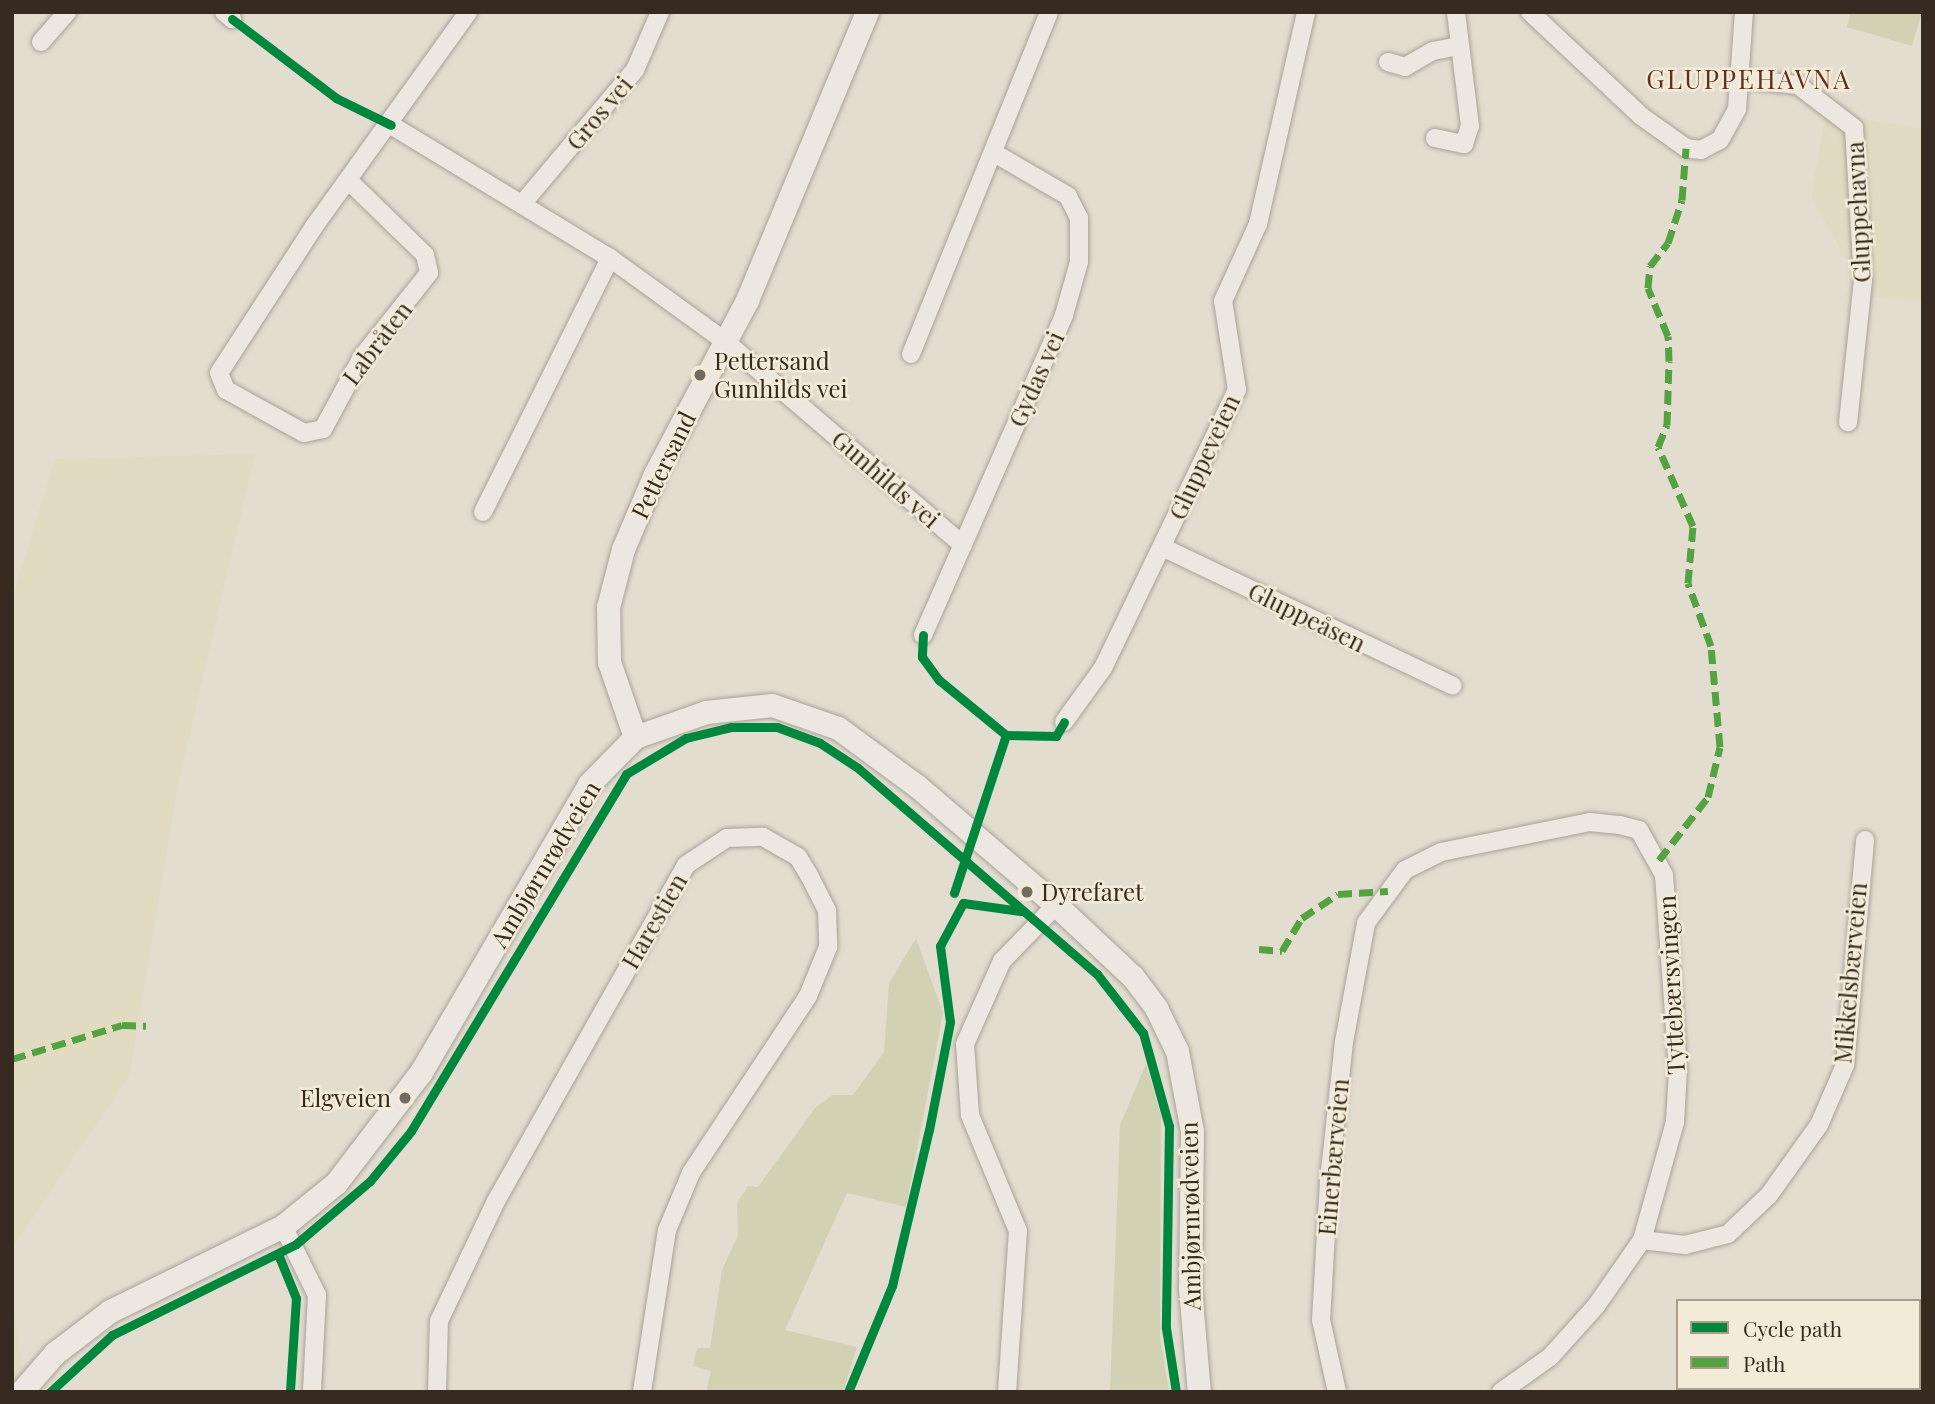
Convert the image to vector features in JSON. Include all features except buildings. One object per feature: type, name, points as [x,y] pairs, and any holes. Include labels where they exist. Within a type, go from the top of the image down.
[{"type":"street","points":[[41,42],[67,12]]},
{"type":"street","name":"Labråten","points":[[349,181],[425,256],[429,273],[362,357],[323,429],[304,433],[264,416],[218,379],[349,181],[468,12]]},
{"type":"street","name":"Gros vei","points":[[522,204],[635,70],[660,12]]},
{"type":"street","name":"Pettersand","points":[[635,737],[610,662],[614,578],[655,474],[726,342],[867,12]]},
{"type":"street","points":[[911,354],[1049,12]]},
{"type":"street","name":"Gluppeveien","points":[[1064,722],[1103,668],[1237,390],[1223,301],[1258,224],[1306,12]]},
{"type":"street","points":[[1435,138],[1457,146],[1467,138],[1471,100],[1458,46],[1456,12]]},
{"type":"street","points":[[1530,12],[1686,148],[1701,150],[1720,140],[1737,109],[1743,79],[1744,12]]},
{"type":"street","points":[[1388,62],[1405,67],[1433,51],[1458,46]]},
{"type":"street","name":"Gluppehavna","points":[[1743,79],[1798,85],[1854,128],[1863,280],[1849,422]]},
{"type":"street","name":"Gunhilds vei","points":[[391,125],[610,258],[726,342],[963,545]]},
{"type":"street","name":"Gydas vei","points":[[923,635],[1064,315],[1081,248],[1079,218],[1068,197],[994,153]]},
{"type":"street","points":[[484,512],[610,258]]},
{"type":"street","name":"Gluppeåsen","points":[[1162,547],[1453,686]]},
{"type":"street","name":"Ambjørnrødveien","points":[[21,1392],[55,1353],[110,1311],[284,1226],[336,1183],[378,1135],[589,784],[635,737],[739,706],[804,713],[864,744],[1056,905],[1133,977],[1177,1051],[1192,1131],[1189,1288],[1199,1392]]},
{"type":"street","name":"Tyttebærsvingen","points":[[1366,923],[1405,870],[1441,852],[1590,822],[1639,830],[1664,875],[1678,1070],[1675,1122],[1642,1240],[1596,1306],[1550,1357],[1501,1392]]},
{"type":"street","name":"Harestien","points":[[437,1392],[439,1321],[496,1201],[686,865],[727,838],[763,837],[798,857],[810,877],[827,910],[828,947],[808,996],[691,1173],[667,1230],[642,1392]]},
{"type":"street","name":"Mikkelsbærveien","points":[[1642,1240],[1685,1245],[1728,1234],[1769,1195],[1819,1125],[1845,1065],[1865,840]]},
{"type":"street","points":[[1007,1392],[1018,1231],[970,1115],[965,1044],[1002,961],[1056,905]]},
{"type":"street","name":"Einerbærveien","points":[[1337,1392],[1321,1320],[1329,1180],[1366,923]]},
{"type":"street","points":[[284,1226],[317,1295],[312,1392]]},
{"type":"shaded area","points":[[1826,112],[1923,129],[1923,302],[1865,295],[1811,196]]},
{"type":"shaded area","points":[[255,454],[179,780],[129,1077],[12,1248],[12,599],[55,459]]},
{"type":"shaded area","points":[[12,1295],[26,1392],[12,1392]]},
{"type":"green space","points":[[1851,12],[1922,12],[1912,46],[1847,27]]},
{"type":"green space","points":[[916,938],[943,1013],[906,1207],[847,1193],[785,1330],[857,1347],[843,1392],[706,1392],[711,1371],[693,1366],[697,1348],[710,1348],[722,1270],[738,1235],[737,1203],[748,1186],[758,1187],[815,1108],[832,1095],[853,1095],[884,1052],[889,983]]},
{"type":"green space","points":[[1146,1064],[1161,1116],[1160,1336],[1169,1392],[1110,1392],[1120,1125]]},
{"type":"marked path","points":[[1659,860],[1708,797],[1720,747],[1711,646],[1688,583],[1693,526],[1658,447],[1667,425],[1668,336],[1648,288],[1650,266],[1668,243],[1682,200],[1686,148]]},
{"type":"marked path","points":[[1259,949],[1282,951],[1302,918],[1338,894],[1388,891]]},
{"type":"marked path","points":[[12,1059],[122,1025],[146,1026]]},
{"type":"cycle path","points":[[232,19],[336,98],[391,125]]},
{"type":"cycle path","points":[[923,635],[922,657],[939,680],[1006,735],[1056,736],[1064,722]]},
{"type":"cycle path","points":[[50,1392],[112,1335],[296,1244],[370,1181],[411,1131],[626,774],[686,738],[731,727],[777,727],[820,743],[858,768],[1097,974],[1143,1033],[1169,1126],[1166,1328],[1176,1392]]},
{"type":"cycle path","points":[[954,893],[1006,735]]},
{"type":"cycle path","points":[[848,1392],[892,1286],[929,1130],[950,1022],[940,946],[963,903],[1020,911]]},
{"type":"cycle path","points":[[278,1254],[296,1298],[290,1392]]},
{"type":"place","name":"Pettersand Gunhilds vei","points":[[700,375]]},
{"type":"place","name":"Dyrefaret","points":[[1027,892]]},
{"type":"place","name":"Elgveien","points":[[405,1098]]},
{"type":"district","name":"GLUPPEHAVNA","points":[[1749,79]]}]
